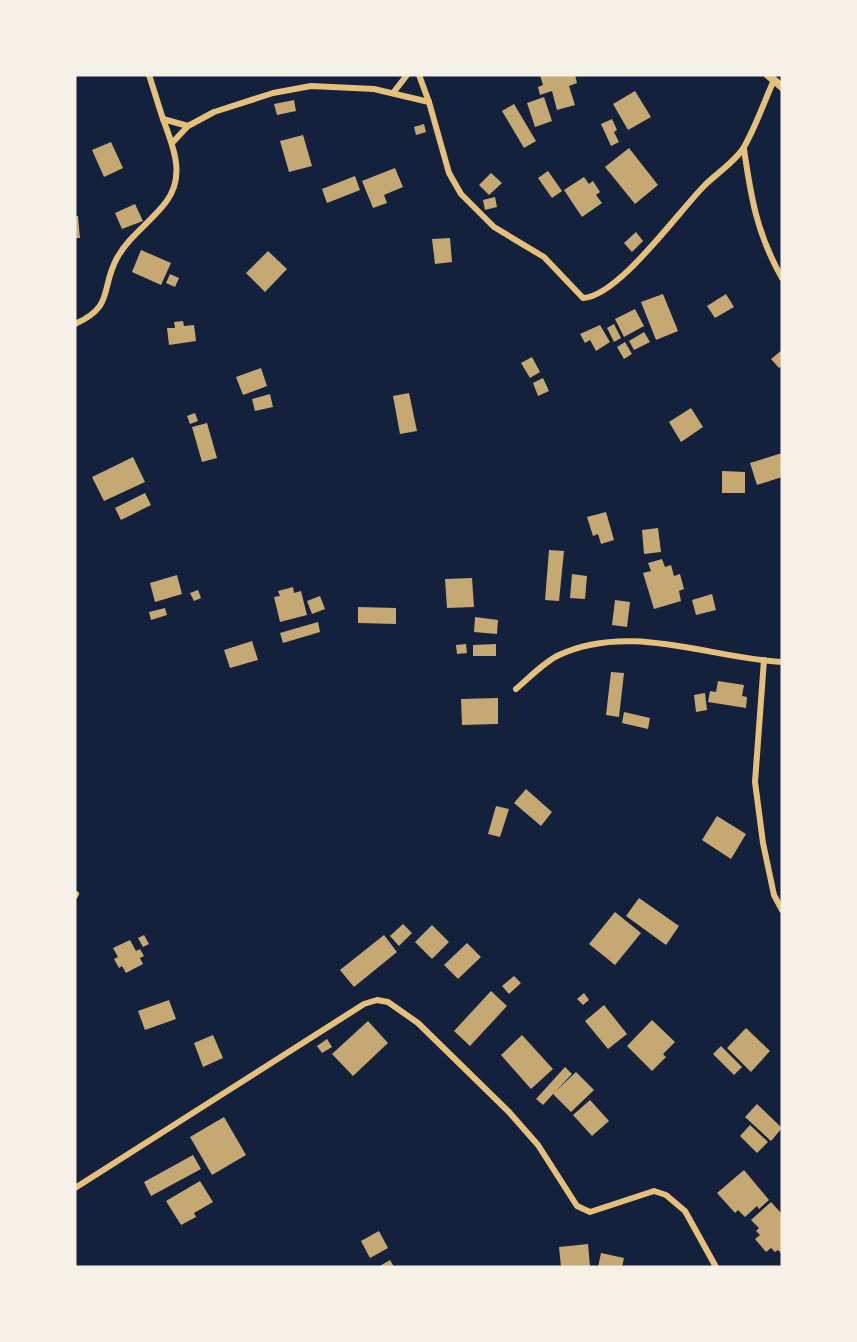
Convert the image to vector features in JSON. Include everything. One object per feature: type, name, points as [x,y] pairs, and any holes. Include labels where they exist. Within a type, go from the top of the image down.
[{"type":"street","points":[[75,324],[99,309],[117,258],[126,245],[168,200],[175,181],[177,161],[173,142],[149,75]]},
{"type":"street","points":[[393,93],[407,75]]},
{"type":"street","points":[[419,75],[429,102],[448,173],[461,194],[494,227],[544,257],[583,298],[593,298],[605,291],[629,269],[704,186],[744,149],[771,77],[782,87]]},
{"type":"street","points":[[173,142],[188,126],[214,112],[273,93],[311,86],[374,89],[429,102]]},
{"type":"street","points":[[163,119],[188,126]]},
{"type":"street","points":[[744,149],[753,212],[770,257],[782,278]]},
{"type":"street","points":[[516,689],[557,656],[583,646],[616,641],[673,644],[782,662]]},
{"type":"street","points":[[764,660],[755,782],[763,843],[774,895],[782,910]]},
{"type":"street","points":[[75,1188],[363,1004],[377,1000],[388,1002],[418,1023],[509,1112],[538,1145],[577,1206],[590,1212],[654,1191],[666,1195],[685,1211],[716,1267]]},
{"type":"building","points":[[540,75],[575,75],[577,83],[569,86],[575,105],[557,110],[552,91],[540,95],[538,87],[543,85]]},
{"type":"building","points":[[635,91],[651,117],[628,130],[613,104]]},
{"type":"building","points":[[544,97],[552,121],[535,127],[527,103]]},
{"type":"building","points":[[294,100],[296,111],[277,115],[274,104]]},
{"type":"building","points":[[514,104],[536,141],[524,148],[502,111]]},
{"type":"building","points":[[612,119],[617,130],[614,132],[619,142],[611,146],[601,124]]},
{"type":"building","points":[[424,124],[426,132],[416,135],[414,127]]},
{"type":"building","points":[[303,135],[312,166],[289,172],[280,141]]},
{"type":"building","points":[[111,142],[123,168],[104,177],[92,150]]},
{"type":"building","points":[[629,148],[658,185],[635,204],[605,167]]},
{"type":"building","points":[[395,168],[403,187],[384,195],[387,203],[373,208],[362,181]]},
{"type":"building","points":[[548,171],[562,191],[552,198],[538,178]]},
{"type":"building","points":[[491,173],[502,183],[489,195],[479,185]]},
{"type":"building","points":[[355,176],[360,190],[327,203],[322,189]]},
{"type":"building","points":[[584,177],[589,184],[593,181],[600,192],[596,195],[602,203],[582,217],[564,190]]},
{"type":"building","points":[[495,197],[497,207],[485,210],[483,200]]},
{"type":"building","points":[[135,204],[143,221],[122,229],[115,213]]},
{"type":"building","points":[[75,216],[78,216],[80,238],[75,238]]},
{"type":"building","points":[[636,232],[643,241],[632,252],[624,243]]},
{"type":"building","points":[[450,238],[452,262],[435,264],[432,239]]},
{"type":"building","points":[[141,250],[171,263],[161,285],[132,272]]},
{"type":"building","points":[[268,251],[287,269],[265,292],[246,273]]},
{"type":"building","points":[[170,274],[179,278],[175,287],[166,283]]},
{"type":"building","points":[[663,294],[678,331],[656,340],[641,302]]},
{"type":"building","points":[[726,294],[734,307],[715,318],[707,306]]},
{"type":"building","points":[[635,309],[644,326],[624,337],[615,319]]},
{"type":"building","points":[[183,321],[184,326],[194,325],[196,341],[169,345],[167,328],[175,328],[174,322]]},
{"type":"building","points":[[614,324],[621,338],[614,342],[607,328]]},
{"type":"building","points":[[600,325],[610,342],[596,351],[590,340],[585,343],[580,334]]},
{"type":"building","points":[[644,332],[650,342],[634,350],[629,341]]},
{"type":"building","points":[[625,342],[632,354],[624,359],[617,347]]},
{"type":"building","points":[[782,350],[782,366],[779,368],[771,359]]},
{"type":"building","points":[[532,357],[540,372],[530,378],[521,363]]},
{"type":"building","points":[[261,368],[267,386],[243,395],[236,377]]},
{"type":"building","points":[[543,378],[549,391],[538,396],[533,383]]},
{"type":"building","points":[[409,393],[417,431],[400,434],[393,396]]},
{"type":"building","points":[[270,394],[273,407],[255,411],[252,399]]},
{"type":"building","points":[[691,408],[703,427],[681,442],[669,422]]},
{"type":"building","points":[[195,413],[198,421],[190,424],[187,416]]},
{"type":"building","points":[[207,423],[217,458],[202,462],[192,427]]},
{"type":"building","points":[[782,453],[782,477],[757,485],[750,463]]},
{"type":"building","points":[[133,457],[145,482],[104,501],[92,477]]},
{"type":"building","points":[[722,471],[745,472],[745,493],[722,493]]},
{"type":"building","points":[[145,493],[151,505],[121,520],[115,508]]},
{"type":"building","points":[[606,512],[614,540],[601,544],[598,534],[593,536],[587,517]]},
{"type":"building","points":[[658,528],[661,552],[644,554],[642,530]]},
{"type":"building","points":[[549,550],[564,551],[559,601],[545,600]]},
{"type":"building","points":[[662,559],[665,567],[671,565],[674,576],[680,574],[684,589],[679,591],[681,601],[654,609],[643,573],[651,571],[648,563]]},
{"type":"building","points":[[572,574],[587,576],[585,599],[570,598]]},
{"type":"building","points":[[177,575],[182,594],[155,602],[150,583]]},
{"type":"building","points":[[472,578],[474,607],[447,608],[445,579]]},
{"type":"building","points":[[293,587],[294,593],[301,591],[307,615],[280,622],[274,597],[280,596],[278,591]]},
{"type":"building","points":[[198,590],[201,598],[194,601],[190,593]]},
{"type":"building","points":[[712,594],[716,610],[696,615],[692,600]]},
{"type":"building","points":[[320,596],[325,609],[312,614],[307,601]]},
{"type":"building","points":[[615,600],[630,602],[627,627],[612,625]]},
{"type":"building","points":[[358,607],[396,608],[396,624],[358,623]]},
{"type":"building","points":[[165,608],[167,615],[151,620],[149,612]]},
{"type":"building","points":[[475,617],[498,620],[497,634],[474,632]]},
{"type":"building","points":[[318,622],[320,632],[283,643],[280,633]]},
{"type":"building","points":[[252,641],[258,660],[230,668],[224,650]]},
{"type":"building","points":[[466,644],[467,653],[457,654],[456,645]]},
{"type":"building","points":[[496,644],[496,656],[473,656],[473,645]]},
{"type":"building","points":[[611,672],[624,673],[619,717],[606,715]]},
{"type":"building","points":[[718,681],[744,685],[742,696],[747,697],[746,708],[708,702],[710,691],[716,692]]},
{"type":"building","points":[[705,693],[707,710],[696,712],[694,695]]},
{"type":"building","points":[[498,698],[498,724],[462,725],[461,699]]},
{"type":"building","points":[[624,712],[650,718],[648,729],[622,723]]},
{"type":"building","points":[[526,789],[552,812],[541,826],[514,803]]},
{"type":"building","points":[[496,806],[509,809],[500,837],[488,834]]},
{"type":"building","points":[[717,816],[746,834],[731,859],[702,840]]},
{"type":"building","points":[[639,898],[679,926],[666,945],[626,916]]},
{"type":"building","points":[[615,912],[641,933],[615,965],[589,944]]},
{"type":"building","points":[[403,924],[412,933],[399,946],[390,936]]},
{"type":"building","points":[[432,925],[449,942],[432,959],[415,942]]},
{"type":"building","points":[[144,935],[149,944],[143,947],[138,938]]},
{"type":"building","points":[[384,935],[397,952],[354,987],[340,970]]},
{"type":"building","points":[[130,940],[136,951],[140,949],[144,956],[140,958],[143,964],[126,973],[122,966],[119,968],[114,959],[118,957],[113,948]]},
{"type":"building","points":[[467,943],[481,957],[458,979],[444,965]]},
{"type":"building","points":[[514,976],[521,983],[509,994],[502,986]]},
{"type":"building","points":[[491,991],[507,1006],[470,1046],[454,1031]]},
{"type":"building","points":[[584,993],[589,1000],[583,1005],[577,999]]},
{"type":"building","points":[[169,1000],[176,1019],[145,1030],[138,1011]]},
{"type":"building","points":[[604,1005],[627,1034],[608,1049],[585,1021]]},
{"type":"building","points":[[652,1020],[675,1042],[663,1054],[666,1057],[652,1071],[627,1046]]},
{"type":"building","points":[[368,1021],[388,1043],[353,1076],[332,1054]]},
{"type":"building","points":[[746,1028],[770,1051],[751,1072],[727,1048]]},
{"type":"building","points":[[213,1035],[223,1058],[203,1067],[194,1043]]},
{"type":"building","points":[[522,1035],[553,1069],[531,1089],[501,1055]]},
{"type":"building","points":[[327,1039],[332,1047],[322,1053],[317,1046]]},
{"type":"building","points":[[721,1046],[742,1067],[734,1075],[713,1054]]},
{"type":"building","points":[[565,1067],[572,1074],[556,1091],[576,1072],[594,1090],[571,1112],[553,1094],[543,1105],[536,1099]]},
{"type":"building","points":[[590,1100],[609,1121],[592,1136],[573,1115]]},
{"type":"building","points":[[757,1104],[782,1128],[771,1141],[745,1117]]},
{"type":"building","points":[[224,1117],[246,1155],[212,1175],[190,1137]]},
{"type":"building","points":[[750,1125],[768,1142],[757,1153],[740,1136]]},
{"type":"building","points":[[193,1155],[201,1169],[151,1196],[144,1182]]},
{"type":"building","points":[[744,1170],[769,1200],[759,1209],[757,1206],[745,1217],[738,1210],[735,1213],[717,1193]]},
{"type":"building","points":[[200,1181],[213,1202],[194,1213],[196,1217],[181,1225],[166,1201]]},
{"type":"building","points":[[771,1202],[782,1214],[782,1254],[771,1248],[766,1252],[755,1239],[760,1235],[756,1231],[759,1228],[751,1220]]},
{"type":"building","points":[[379,1231],[388,1248],[370,1258],[361,1241]]},
{"type":"building","points":[[588,1244],[590,1266],[561,1267],[559,1247]]},
{"type":"building","points":[[601,1253],[624,1258],[622,1267],[598,1267]]},
{"type":"building","points":[[390,1260],[394,1267],[378,1267]]}]
